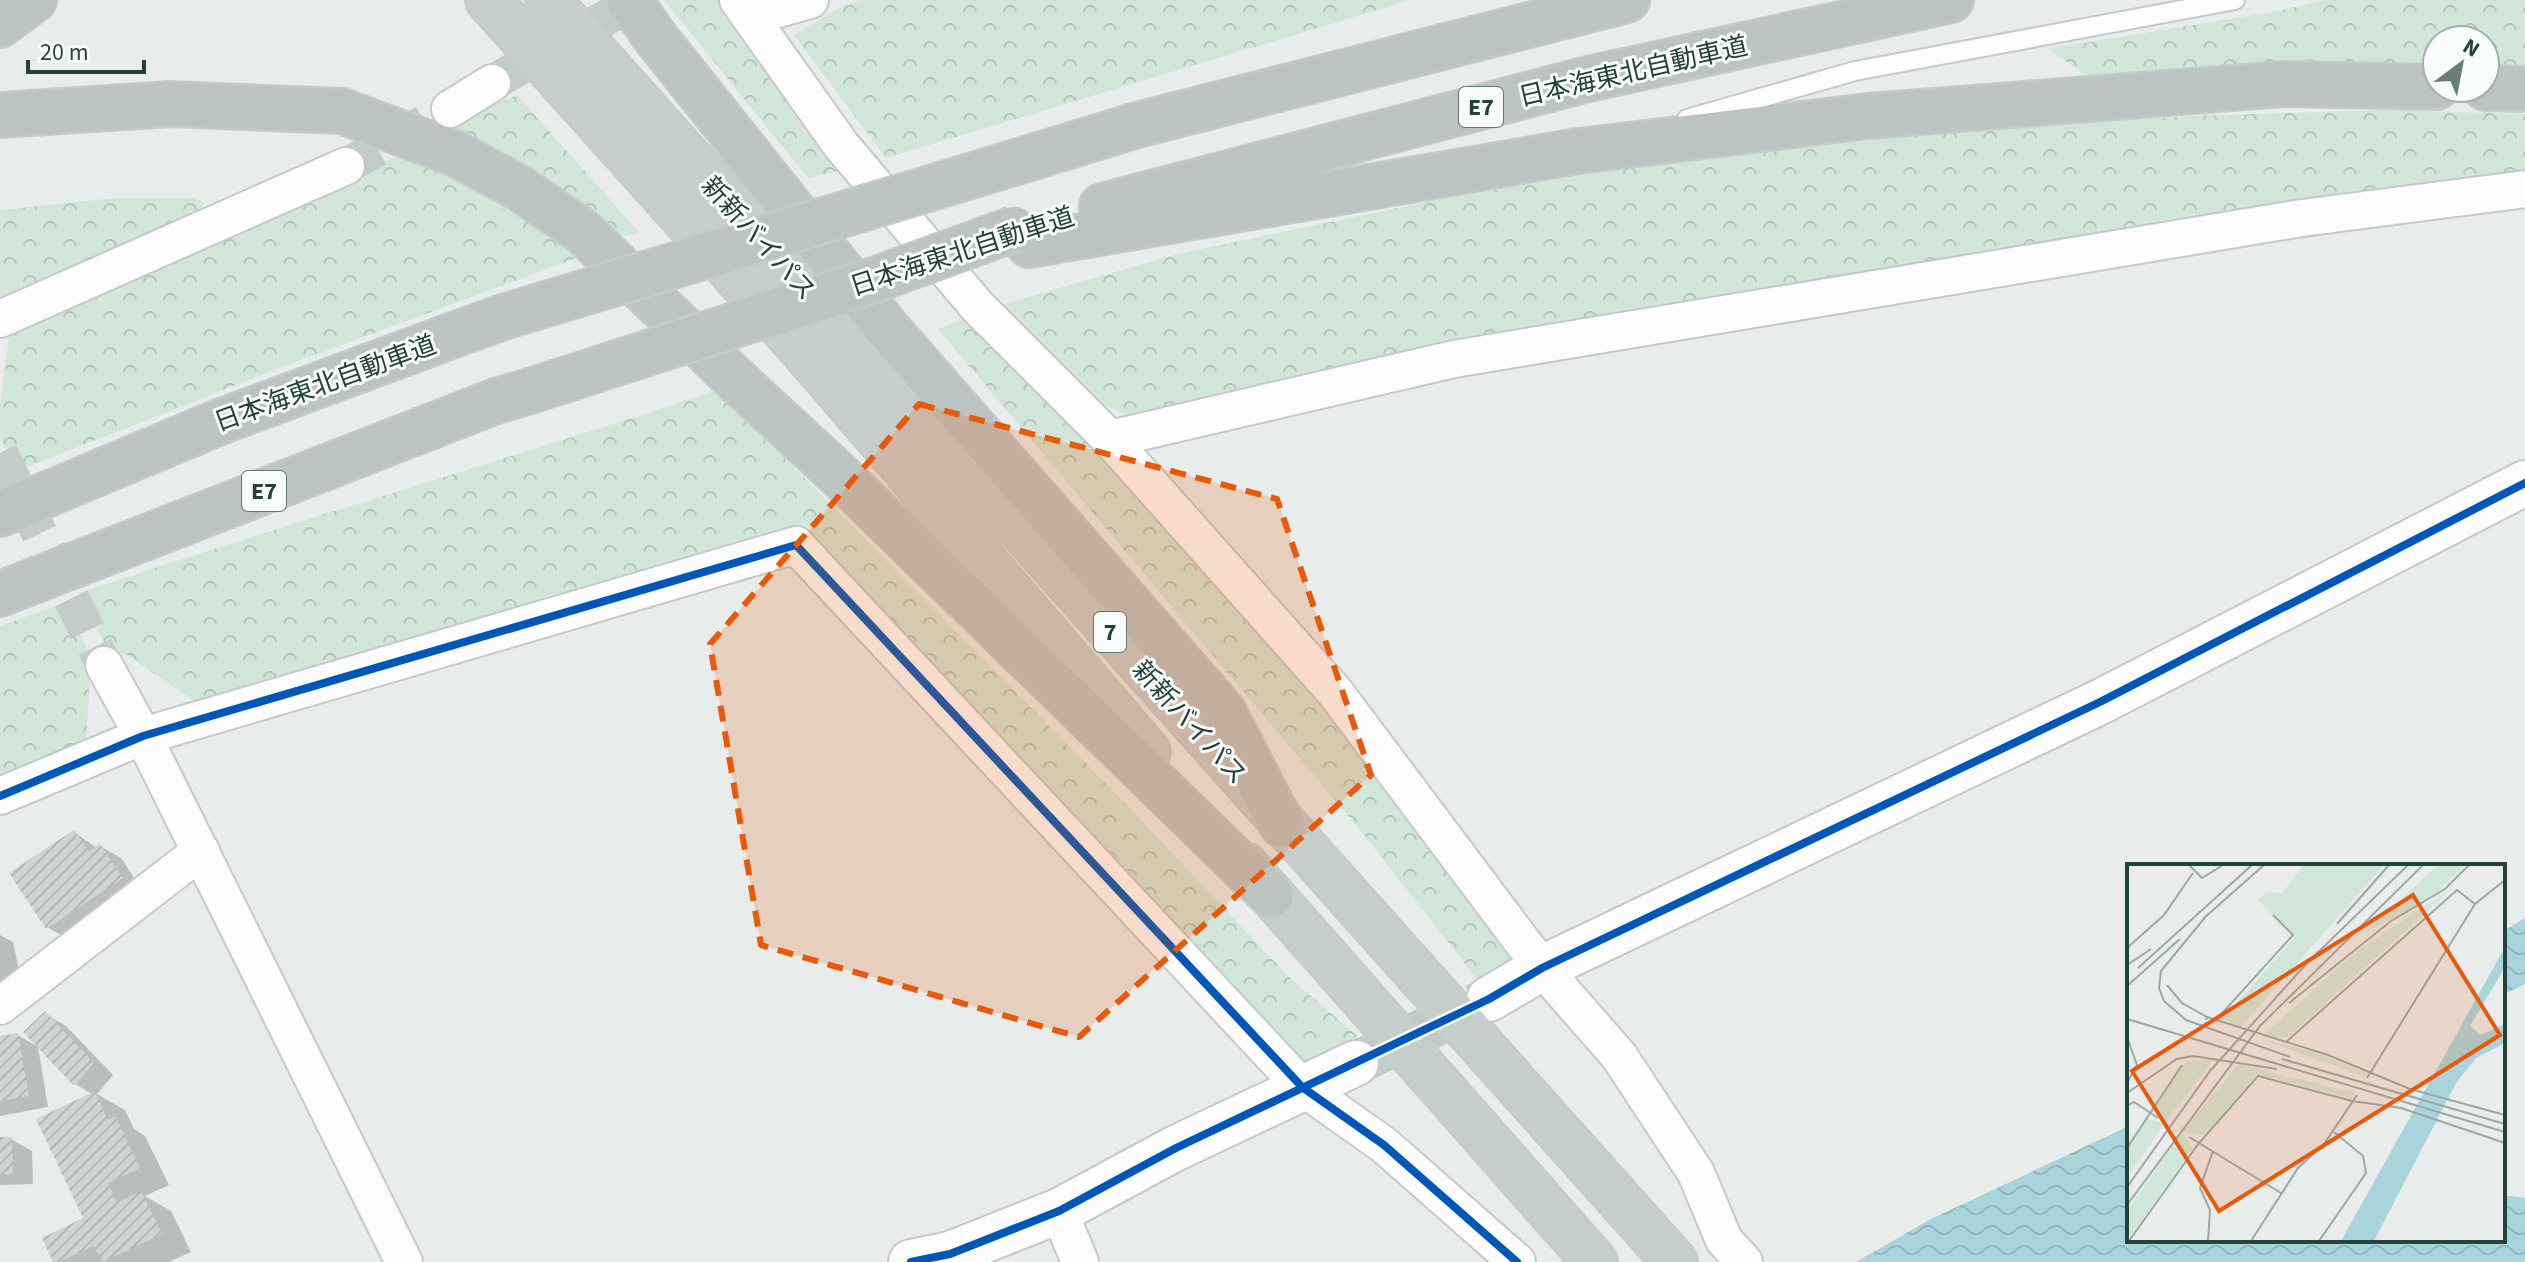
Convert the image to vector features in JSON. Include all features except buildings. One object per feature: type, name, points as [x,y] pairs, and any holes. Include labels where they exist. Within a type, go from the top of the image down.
[{"type":"highway","points":[[0,25],[34,0]]},
{"type":"highway","name":"新新バイパス","points":[[488,0],[806,354],[1271,895],[1595,1262]]},
{"type":"highway","name":"新新バイパス","points":[[548,0],[1675,1262]]},
{"type":"highway","points":[[629,0],[887,328],[1223,711],[1282,825]]},
{"type":"highway","points":[[1137,125],[1505,0]]},
{"type":"highway","name":"日本海東北自動車道","points":[[0,514],[222,421],[534,308],[1137,125],[1627,0]]},
{"type":"highway","name":"日本海東北自動車道","points":[[0,594],[496,401],[874,280],[1588,79],[1951,0]]},
{"type":"highway","points":[[1022,237],[1579,151],[1868,116],[2283,84],[2421,87]]},
{"type":"highway","points":[[2501,88],[2525,89]]},
{"type":"highway","points":[[0,115],[170,104],[342,111],[454,153],[519,188],[582,231],[850,485],[1271,895]]},
{"type":"street","points":[[810,0],[744,9],[841,145],[977,306],[1110,439],[1335,692],[1542,968],[1619,1056],[1696,1173],[1734,1251]]},
{"type":"street","points":[[450,109],[492,83]]},
{"type":"street","points":[[0,319],[346,166]]},
{"type":"street","points":[[1110,439],[1454,359],[2302,218],[2525,189]]},
{"type":"street","points":[[1489,999],[1542,968],[2100,702],[2525,483]]},
{"type":"street","points":[[0,796],[143,736],[796,545],[1302,1087],[1384,1145],[1517,1262]]},
{"type":"street","points":[[104,665],[201,851],[404,1262]]},
{"type":"street","points":[[0,1006],[201,851]]},
{"type":"street","points":[[911,1262],[950,1254],[1059,1211],[1176,1148],[1356,1063]]},
{"type":"street","points":[[1059,1211],[1080,1262]]},
{"type":"lane","points":[[1579,151],[1855,71],[2235,0]]},
{"type":"highlighted area","points":[[919,404],[1277,499],[1371,775],[1079,1037],[761,945],[710,644]]},
{"type":"green space","points":[[664,0],[728,0],[845,169],[808,178]]},
{"type":"green space","points":[[861,0],[1411,0],[886,158],[794,35],[844,5]]},
{"type":"green space","points":[[2326,0],[2525,0],[2525,69],[2501,67],[2501,24],[2421,24],[2421,66],[2091,79],[2048,49],[2278,11]]},
{"type":"green space","points":[[517,95],[639,232],[621,237],[449,125]]},
{"type":"green space","points":[[2387,110],[2525,114],[2525,175],[2174,218],[1133,416],[1082,397],[990,308],[1178,254],[1440,199],[1713,154],[1948,130],[2192,116]]},
{"type":"green space","points":[[394,157],[418,160],[546,232],[577,258],[285,366],[17,471],[0,437],[0,405],[11,323],[339,185]]},
{"type":"green space","points":[[115,198],[195,198],[205,203],[199,209],[0,305],[0,210]]},
{"type":"green space","points":[[965,319],[1264,621],[1519,949],[1515,973],[1481,984],[1360,830],[938,329]]},
{"type":"green space","points":[[718,390],[1120,798],[1293,981],[1358,1036],[1309,1070],[797,528],[589,595],[208,710],[124,653],[113,660],[79,593]]},
{"type":"green space","points":[[64,603],[98,670],[90,674],[86,745],[0,781],[0,626]]},
{"type":"water","points":[[2525,918],[2525,984],[2505,994],[2505,930]]},
{"type":"water","points":[[2127,1127],[2127,1242],[2505,1242],[2505,1195],[2525,1198],[2525,1262],[1856,1262],[1929,1220]]},
{"type":"tunnel","points":[[492,83],[637,0]]},
{"type":"tunnel","points":[[346,166],[450,109]]},
{"type":"tunnel","points":[[0,453],[104,665]]},
{"type":"tunnel","points":[[1356,1063],[1487,1000]]},
{"type":"cycle path","points":[[911,1262],[950,1254],[1059,1211],[1176,1148],[1489,999],[1542,968],[2100,702],[2525,483]]},
{"type":"cycle path","points":[[0,796],[143,736],[796,545],[1302,1087],[1384,1145],[1517,1262]]}]
